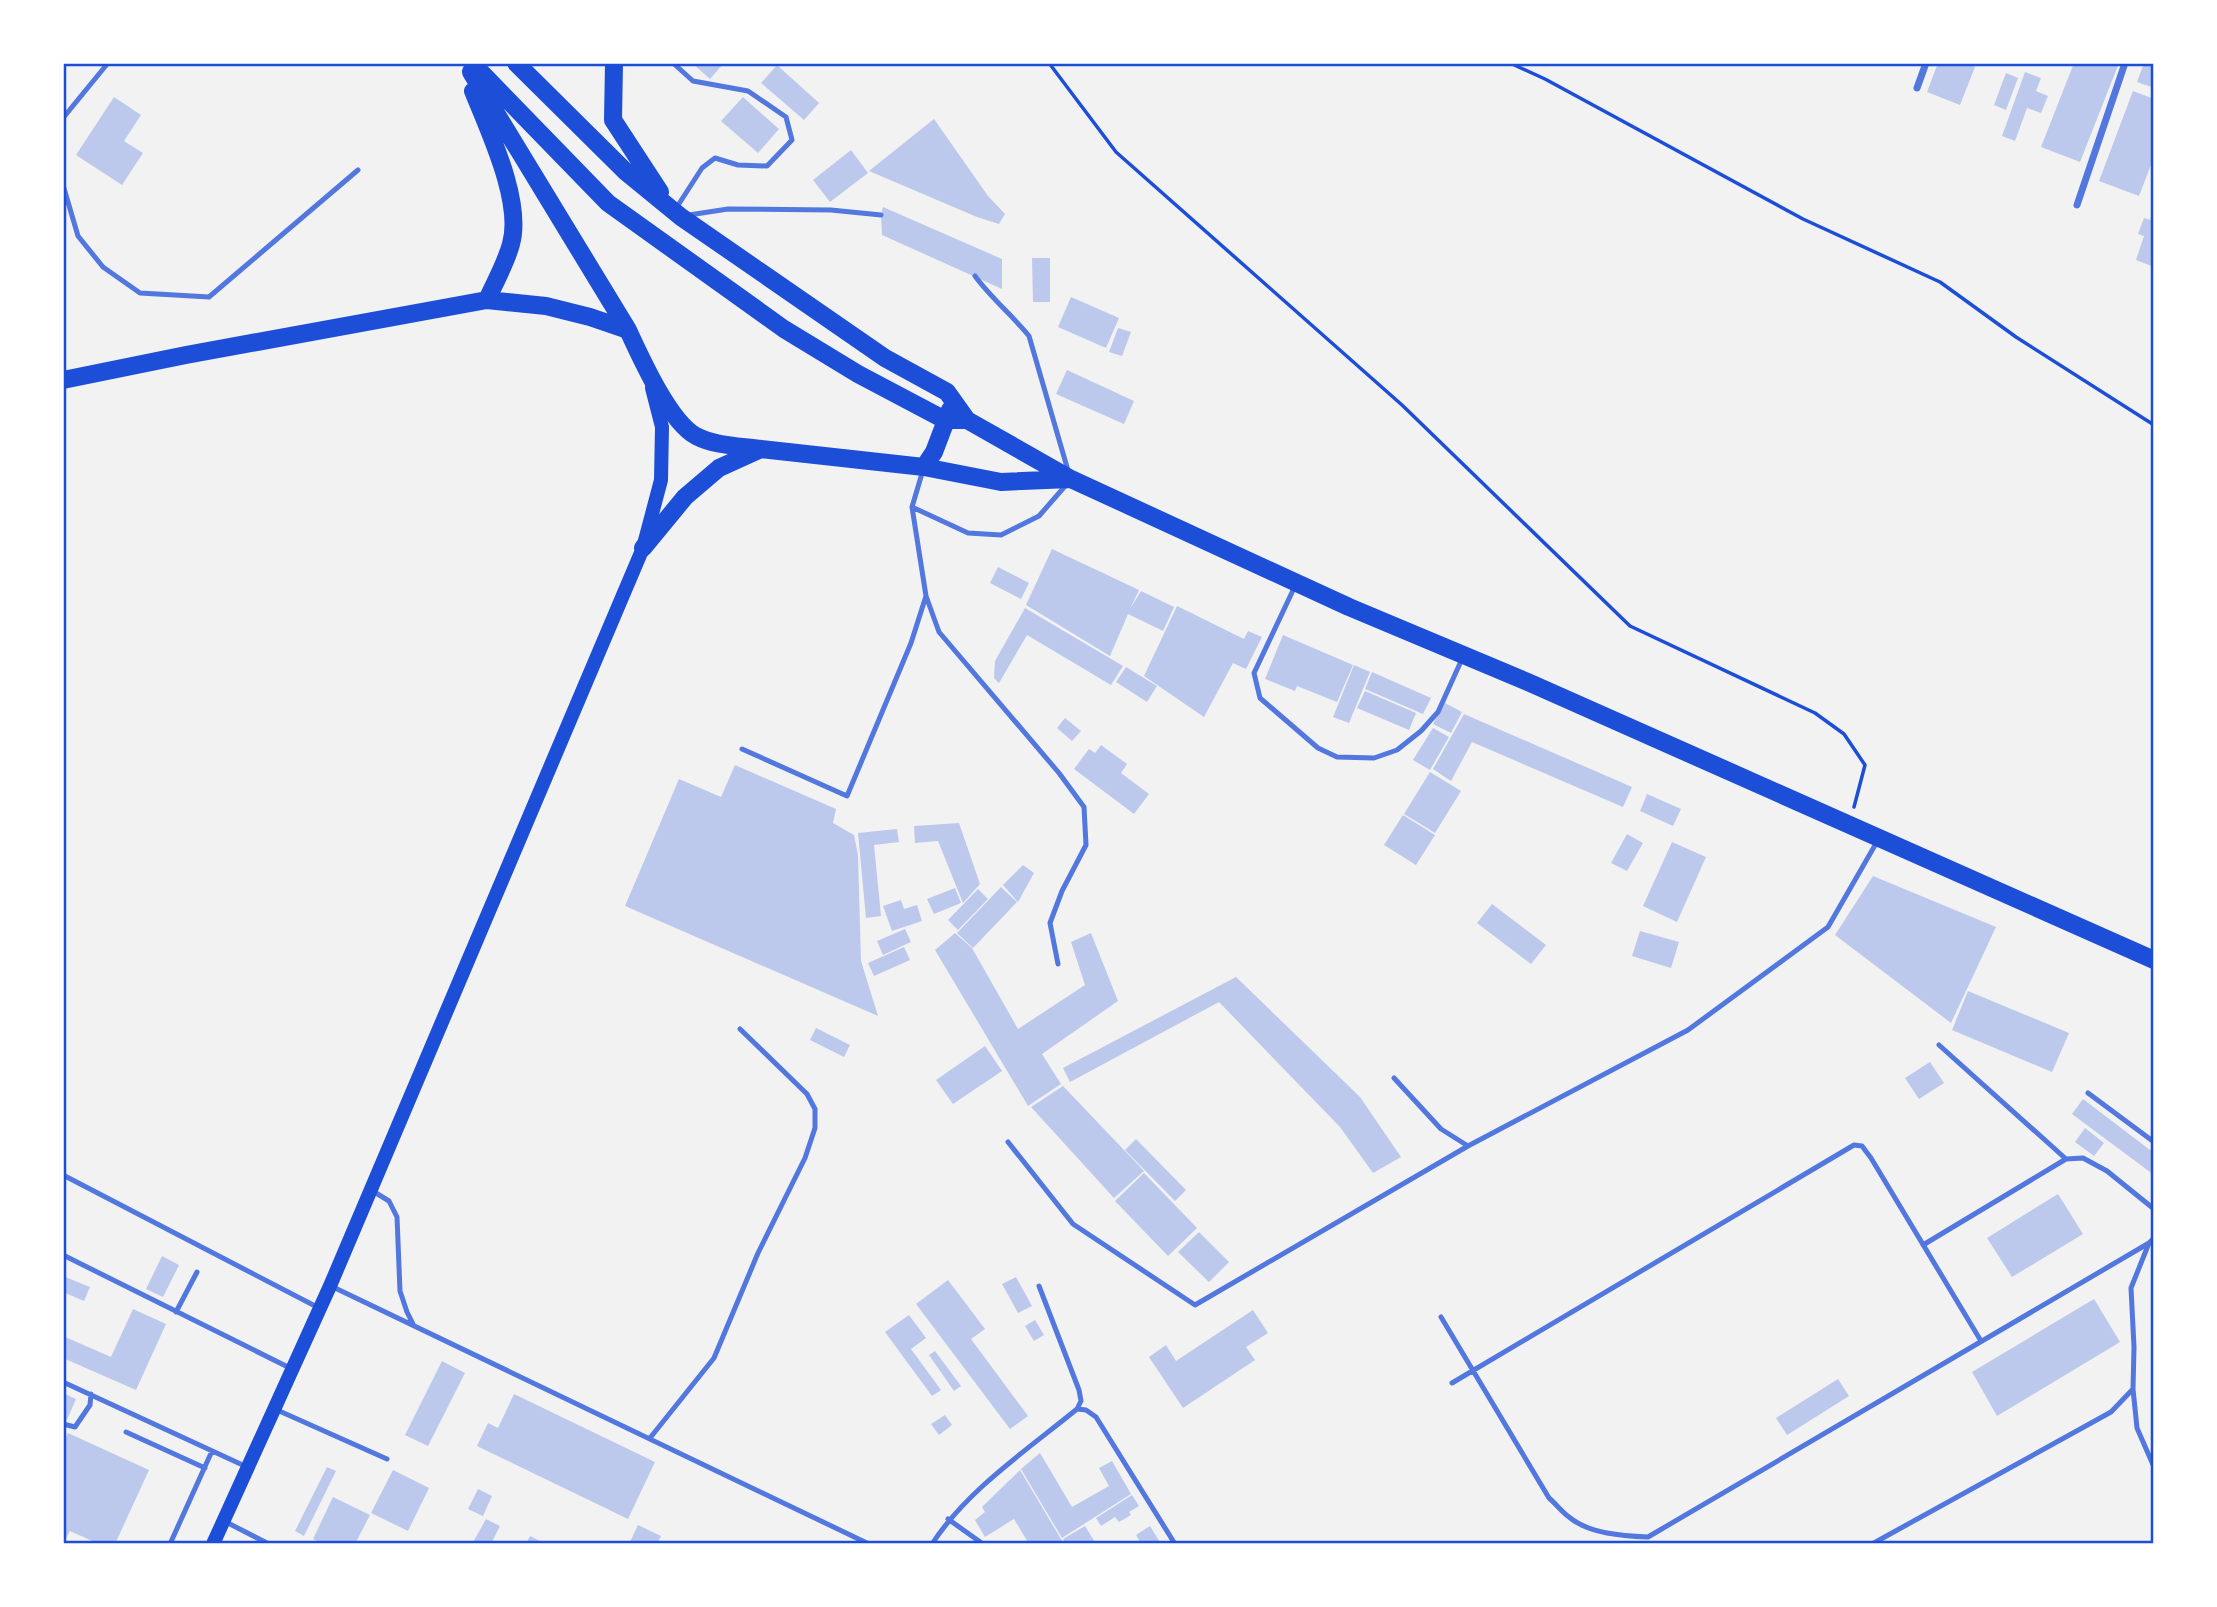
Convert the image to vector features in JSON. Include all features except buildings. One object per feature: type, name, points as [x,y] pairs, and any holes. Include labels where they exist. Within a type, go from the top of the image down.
[{"type":"main road","points":[[463,63],[499,155],[513,211],[512,243],[487,300]]},
{"type":"main road","points":[[463,63],[628,330],[649,374],[677,417],[694,435],[713,442],[924,467],[1000,482],[1071,479]]},
{"type":"main road","points":[[472,63],[608,203],[784,329],[897,397],[945,420],[972,423]]},
{"type":"main road","points":[[516,63],[626,172],[676,212],[885,358],[947,392],[972,423],[1071,479],[1297,583],[1880,837],[2154,960]]},
{"type":"main road","points":[[614,63],[613,120],[676,212]]},
{"type":"main road","points":[[63,380],[487,300],[546,306],[628,330]]},
{"type":"main road","points":[[213,1544],[330,1286],[643,548],[661,480],[662,427],[649,374]]},
{"type":"main road","points":[[924,467],[934,452],[953,401]]},
{"type":"main road","points":[[643,548],[685,497],[719,468],[761,449]]},
{"type":"street","points":[[1917,88],[1926,63]]},
{"type":"street","points":[[2077,205],[2125,63]]},
{"type":"lane","points":[[63,118],[107,63]]},
{"type":"lane","points":[[673,63],[693,80],[748,91],[786,117],[792,141],[767,166],[738,165],[715,158],[702,168],[676,212]]},
{"type":"lane","points":[[63,185],[78,236],[103,267],[140,293],[209,297],[358,170]]},
{"type":"lane","points":[[676,212],[728,209],[831,210],[881,215]]},
{"type":"lane","points":[[912,507],[968,533],[1001,535],[1039,516],[1071,479],[1029,336],[990,296],[975,276]]},
{"type":"lane","points":[[924,467],[912,507],[926,596],[939,632],[1084,807],[1086,845],[1062,891],[1050,923],[1058,964]]},
{"type":"lane","points":[[1297,583],[1254,673],[1260,698],[1318,748],[1337,757],[1374,758],[1397,750],[1438,712],[1464,655]]},
{"type":"lane","points":[[742,749],[847,796],[911,643],[926,596]]},
{"type":"lane","points":[[1008,1142],[1073,1224],[1195,1305],[1468,1146],[1688,1030],[1828,927],[1880,837]]},
{"type":"lane","points":[[650,1438],[714,1358],[758,1253],[805,1158],[815,1128],[815,1109],[807,1094],[740,1029]]},
{"type":"lane","points":[[1940,1045],[2066,1160]]},
{"type":"lane","points":[[1394,1078],[1441,1129],[1468,1146]]},
{"type":"lane","points":[[2088,1093],[2154,1142]]},
{"type":"lane","points":[[1452,1383],[1854,1145],[1862,1146],[1871,1158],[1981,1341]]},
{"type":"lane","points":[[1923,1245],[2066,1160],[2083,1158],[2106,1171],[2154,1209]]},
{"type":"lane","points":[[63,1175],[319,1308]]},
{"type":"lane","points":[[370,1190],[389,1201],[397,1217],[401,1291],[414,1326]]},
{"type":"lane","points":[[1441,1317],[1549,1498],[1571,1519],[1591,1528],[1625,1536],[1648,1537],[2154,1238]]},
{"type":"lane","points":[[2149,1243],[2131,1288],[2133,1390],[2137,1428],[2154,1467]]},
{"type":"lane","points":[[63,1255],[292,1369]]},
{"type":"lane","points":[[176,1312],[197,1272]]},
{"type":"lane","points":[[330,1286],[869,1544]]},
{"type":"lane","points":[[932,1544],[948,1519],[1077,1409],[1081,1401],[1040,1286]]},
{"type":"lane","points":[[63,1382],[248,1468]]},
{"type":"lane","points":[[1872,1544],[2111,1412],[2133,1390]]},
{"type":"lane","points":[[63,1424],[75,1427],[90,1405],[91,1394]]},
{"type":"lane","points":[[274,1408],[387,1459]]},
{"type":"lane","points":[[1077,1409],[1086,1410],[1096,1417],[1175,1544]]},
{"type":"lane","points":[[126,1432],[205,1468]]},
{"type":"lane","points":[[170,1544],[212,1451]]},
{"type":"lane","points":[[948,1519],[983,1544]]},
{"type":"lane","points":[[223,1521],[269,1544]]},
{"type":"lane","points":[[1648,1537],[1652,1544]]},
{"type":"lane","points":[[858,1538],[862,1544]]},
{"type":"path","points":[[1049,63],[1116,152],[1402,405],[1630,626],[1815,713],[1844,734],[1865,765],[1849,824]]},
{"type":"path","points":[[1510,63],[1545,79],[1802,219],[1940,282],[2015,337],[2154,425]]}]
